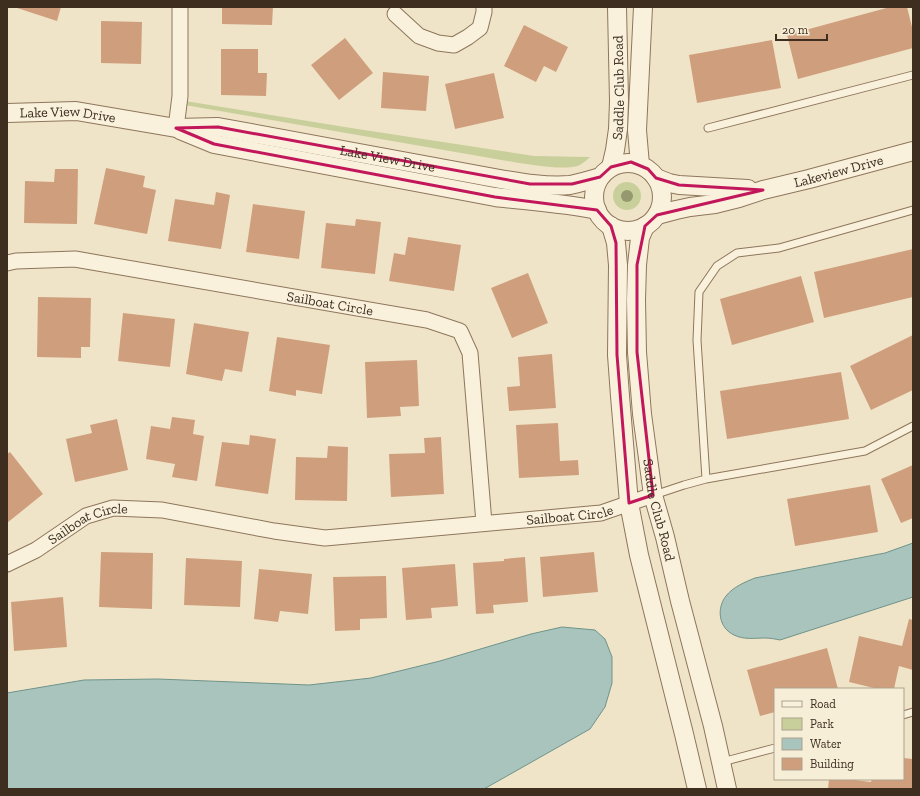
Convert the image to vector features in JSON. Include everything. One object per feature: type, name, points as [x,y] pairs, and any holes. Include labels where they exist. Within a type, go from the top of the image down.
[{"type":"street","points":[[176,128],[180,96],[180,7]]},
{"type":"street","points":[[395,14],[419,36],[438,44],[454,45],[480,28],[484,7]]},
{"type":"street","name":"Saddle Club Road","points":[[606,172],[615,150],[618,129],[619,101],[617,7]]},
{"type":"street","name":"Saddle Club Road","points":[[640,165],[637,130],[643,7]]},
{"type":"street","name":"Lake View Drive","points":[[7,113],[76,111],[176,128],[218,127],[530,184],[572,184],[606,172]]},
{"type":"street","name":"Lake View Drive","points":[[176,128],[214,144],[495,197],[560,204],[597,210]]},
{"type":"street","name":"Lakeview Drive","points":[[651,221],[676,210],[715,204],[913,151]]},
{"type":"street","points":[[630,162],[640,165],[648,169],[656,178],[662,190],[662,203],[651,221],[634,230],[622,230],[611,226],[605,222],[597,210],[594,199],[595,188],[606,172],[620,163],[630,162]]},
{"type":"street","name":"Lakeview Drive","points":[[656,178],[679,185],[763,190]]},
{"type":"street","name":"Saddle Club Road","points":[[651,221],[640,238],[637,265],[637,352],[642,414],[653,495],[713,726],[727,789]]},
{"type":"street","name":"Saddle Club Road","points":[[611,226],[616,243],[618,265],[617,355],[629,504],[639,555],[697,789]]},
{"type":"street","name":"Sailboat Circle","points":[[7,264],[16,260],[75,259],[427,320],[460,331],[470,353],[484,523]]},
{"type":"street","name":"Sailboat Circle","points":[[7,564],[36,550],[86,516],[112,508],[162,510],[274,531],[325,538],[601,513],[653,495]]},
{"type":"lane","points":[[708,128],[913,74]]},
{"type":"lane","points":[[706,479],[697,340],[699,292],[717,266],[738,253],[779,248],[913,210]]},
{"type":"lane","points":[[653,495],[706,479],[865,451],[913,426]]},
{"type":"lane","points":[[722,762],[774,748]]},
{"type":"highlighted area","points":[[218,127],[530,184],[572,184],[600,177],[611,167],[631,162],[648,169],[656,178],[679,185],[763,190],[657,215],[645,226],[637,265],[637,352],[653,495],[629,503],[617,355],[616,243],[611,226],[597,210],[495,197],[214,144],[176,128]]},
{"type":"green space","points":[[179,100],[534,156],[590,157],[580,165],[567,168],[533,165],[179,104]]},
{"type":"green space","points":[[627,182],[637,186],[641,196],[637,206],[627,210],[617,206],[613,196],[617,186]]},
{"type":"water","points":[[913,543],[913,597],[780,640],[738,637],[729,632],[722,623],[720,612],[723,601],[729,593],[743,583],[755,578],[885,553]]},
{"type":"water","points":[[562,627],[595,630],[605,639],[612,657],[612,683],[605,707],[590,729],[484,789],[7,789],[7,693],[84,680],[158,679],[309,685],[371,678],[440,661],[531,634]]},
{"type":"building","points":[[14,7],[61,7],[57,21]]},
{"type":"building","points":[[222,7],[273,7],[272,25],[222,24]]},
{"type":"building","points":[[890,7],[907,7],[913,31],[913,48],[798,79],[787,35]]},
{"type":"building","points":[[101,21],[142,22],[141,64],[101,63]]},
{"type":"building","points":[[524,25],[568,47],[556,72],[544,66],[536,82],[504,66]]},
{"type":"building","points":[[345,38],[373,73],[339,100],[311,65]]},
{"type":"building","points":[[772,40],[781,88],[697,103],[689,55]]},
{"type":"building","points":[[221,49],[258,49],[258,73],[267,73],[266,96],[221,95]]},
{"type":"building","points":[[383,72],[429,76],[426,111],[381,108]]},
{"type":"building","points":[[494,73],[504,118],[455,129],[445,84]]},
{"type":"building","points":[[106,168],[145,176],[143,187],[156,190],[147,234],[94,224]]},
{"type":"building","points":[[55,169],[78,169],[77,224],[24,223],[25,181],[54,182]]},
{"type":"building","points":[[216,192],[230,195],[221,249],[168,241],[175,199],[214,205]]},
{"type":"building","points":[[253,204],[305,211],[299,259],[246,252]]},
{"type":"building","points":[[356,219],[381,222],[375,274],[321,268],[326,223],[355,226]]},
{"type":"building","points":[[408,237],[461,245],[454,291],[389,281],[394,253],[405,255]]},
{"type":"building","points":[[913,249],[913,297],[824,318],[814,272]]},
{"type":"building","points":[[528,273],[548,323],[512,338],[491,288]]},
{"type":"building","points":[[801,276],[814,322],[732,345],[720,299]]},
{"type":"building","points":[[38,297],[91,298],[90,347],[81,347],[81,358],[37,357]]},
{"type":"building","points":[[123,313],[175,319],[170,367],[118,361]]},
{"type":"building","points":[[194,323],[249,332],[242,372],[225,369],[222,381],[186,374]]},
{"type":"building","points":[[913,335],[913,390],[871,410],[850,366]]},
{"type":"building","points":[[277,337],[330,345],[322,394],[296,390],[296,396],[269,391]]},
{"type":"building","points":[[552,354],[556,408],[509,411],[507,387],[520,386],[518,357]]},
{"type":"building","points":[[417,360],[419,406],[400,407],[401,416],[367,418],[365,362]]},
{"type":"building","points":[[841,372],[849,419],[727,439],[720,391]]},
{"type":"building","points":[[172,417],[195,420],[193,434],[204,436],[197,481],[172,477],[175,464],[146,459],[151,426],[170,429]]},
{"type":"building","points":[[117,419],[128,470],[75,482],[66,439],[92,433],[90,425]]},
{"type":"building","points":[[558,423],[560,461],[578,460],[579,475],[519,478],[516,425]]},
{"type":"building","points":[[250,435],[276,439],[268,494],[215,486],[222,442],[249,445]]},
{"type":"building","points":[[441,437],[444,494],[391,497],[389,454],[425,453],[424,438]]},
{"type":"building","points":[[328,446],[348,447],[347,501],[295,500],[296,457],[327,458]]},
{"type":"building","points":[[10,452],[43,494],[7,523],[7,454]]},
{"type":"building","points":[[913,465],[913,518],[901,523],[881,479]]},
{"type":"building","points":[[870,485],[878,532],[795,546],[787,499]]},
{"type":"building","points":[[101,552],[153,553],[152,609],[99,607]]},
{"type":"building","points":[[594,552],[598,592],[543,597],[540,557]]},
{"type":"building","points":[[525,557],[528,602],[493,605],[494,613],[476,614],[473,563],[504,561],[504,559]]},
{"type":"building","points":[[186,558],[242,561],[240,607],[184,605]]},
{"type":"building","points":[[455,564],[458,606],[431,608],[432,618],[406,620],[402,568]]},
{"type":"building","points":[[259,569],[312,574],[308,614],[280,611],[278,622],[254,619]]},
{"type":"building","points":[[386,576],[387,618],[360,619],[360,630],[335,631],[333,577]]},
{"type":"building","points":[[63,597],[67,647],[14,651],[11,602]]},
{"type":"building","points":[[909,619],[913,620],[913,670],[899,666],[894,688],[874,688],[849,682],[859,636],[902,646]]},
{"type":"building","points":[[827,648],[838,688],[774,688],[774,712],[760,716],[747,670]]},
{"type":"building","points":[[904,758],[913,759],[913,789],[828,789],[829,780],[854,780],[871,782],[872,780],[904,780]]}]
